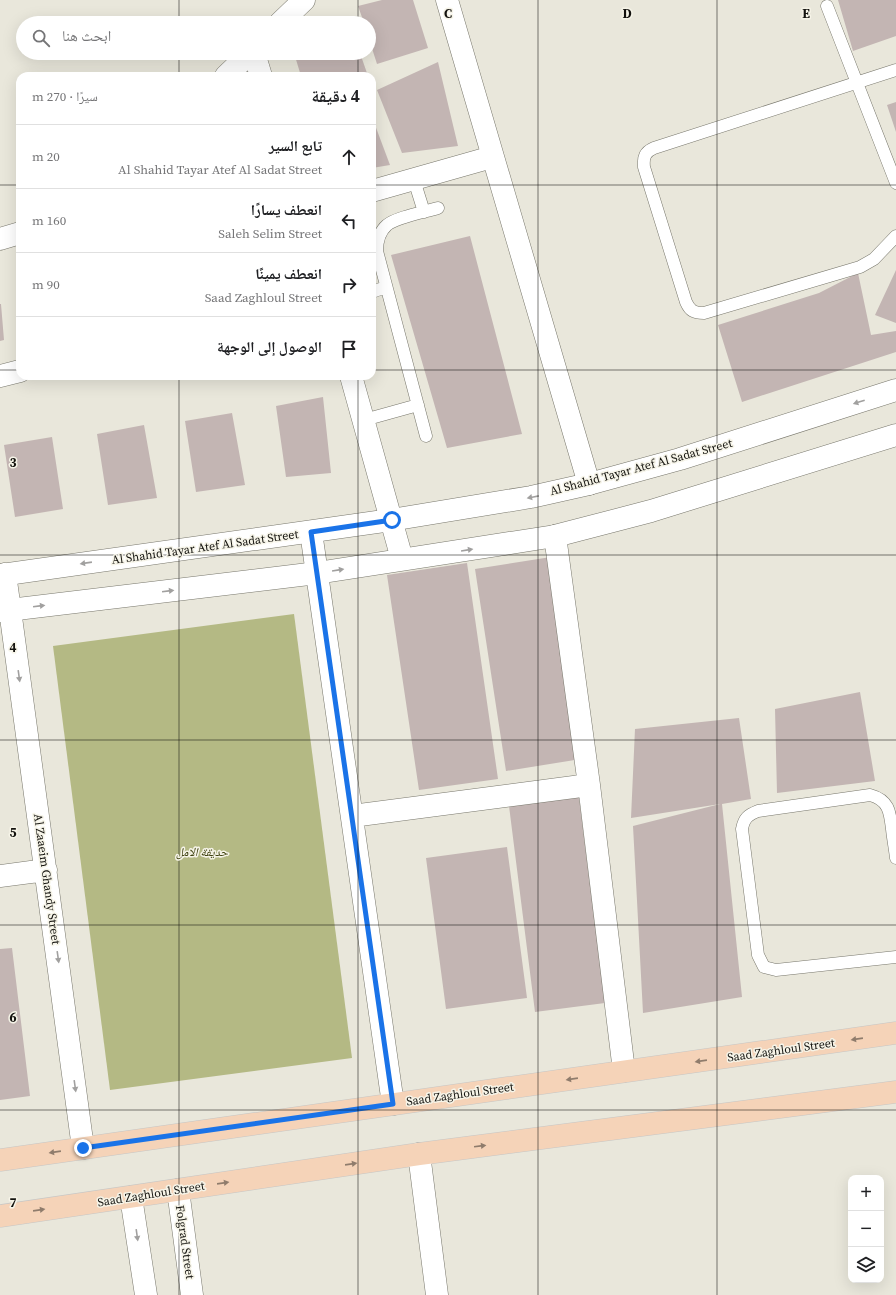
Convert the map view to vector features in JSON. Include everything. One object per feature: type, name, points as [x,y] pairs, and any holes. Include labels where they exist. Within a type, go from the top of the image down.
[{"type":"main road","name":"Saad Zaghloul Street","points":[[0,1160],[896,1033]]},
{"type":"main road","name":"Saad Zaghloul Street","points":[[0,1216],[419,1154],[896,1092]]},
{"type":"street","points":[[287,16],[304,0]]},
{"type":"street","points":[[447,0],[588,484]]},
{"type":"street","points":[[230,72],[243,60]]},
{"type":"street","points":[[256,60],[260,72]]},
{"type":"street","points":[[376,190],[492,157]]},
{"type":"street","points":[[0,239],[16,234]]},
{"type":"street","points":[[0,376],[16,372]]},
{"type":"street","points":[[352,380],[402,559]]},
{"type":"street","name":"Al Shahid Tayar Atef Al Sadat Street","points":[[2,574],[311,532],[531,497],[588,484],[680,459],[896,390]]},
{"type":"street","points":[[5,610],[317,573],[555,536],[650,511],[896,435]]},
{"type":"street","points":[[311,532],[393,1104]]},
{"type":"street","points":[[555,536],[589,785],[624,1071]]},
{"type":"street","name":"Al Zaaeim Ghandy Street","points":[[2,574],[5,610],[46,870],[83,1148]]},
{"type":"street","points":[[352,816],[589,785]]},
{"type":"street","points":[[0,876],[46,870]]},
{"type":"street","points":[[419,1154],[437,1295]]},
{"type":"street","name":"Folgrad Street","points":[[178,1190],[192,1295]]},
{"type":"street","points":[[131,1197],[146,1295]]},
{"type":"lane","points":[[827,6],[896,183]]},
{"type":"lane","points":[[896,70],[654,148],[648,151],[644,156],[644,167],[686,302],[692,311],[698,313],[704,313],[860,267],[874,259],[896,236]]},
{"type":"lane","points":[[414,180],[424,212]]},
{"type":"lane","points":[[426,436],[386,288],[377,251],[377,242],[387,225],[438,208]]},
{"type":"lane","points":[[376,291],[386,288]]},
{"type":"lane","points":[[364,420],[418,405]]},
{"type":"lane","points":[[896,851],[890,812],[882,801],[877,797],[870,795],[758,811],[746,817],[742,829],[758,955],[764,967],[776,970],[896,959]]},
{"type":"green space","name":"حديقة الامل","points":[[294,614],[352,1058],[110,1090],[53,646]]},
{"type":"building","points":[[382,0],[413,0],[428,48],[377,64],[376,16],[362,16],[358,6]]},
{"type":"building","points":[[838,0],[896,0],[896,36],[853,51]]},
{"type":"building","points":[[296,60],[362,60],[367,72],[300,72]]},
{"type":"building","points":[[438,62],[458,146],[402,153],[377,90]]},
{"type":"building","points":[[896,102],[896,132],[887,105]]},
{"type":"building","points":[[376,128],[390,165],[376,167]]},
{"type":"building","points":[[470,236],[522,434],[447,448],[391,255]]},
{"type":"building","points":[[896,270],[896,323],[875,315]]},
{"type":"building","points":[[858,273],[871,335],[896,331],[896,352],[742,402],[718,325],[819,293]]},
{"type":"building","points":[[0,304],[4,340],[0,341]]},
{"type":"building","points":[[323,397],[331,473],[286,477],[276,406]]},
{"type":"building","points":[[232,413],[245,485],[196,492],[185,421]]},
{"type":"building","points":[[144,425],[157,498],[108,505],[97,434]]},
{"type":"building","points":[[52,437],[63,509],[15,517],[4,445]]},
{"type":"building","points":[[551,557],[581,759],[506,771],[475,569]]},
{"type":"building","points":[[467,563],[498,779],[419,790],[387,575]]},
{"type":"building","points":[[860,692],[875,781],[777,793],[775,709]]},
{"type":"building","points":[[739,718],[751,799],[722,804],[742,997],[643,1013],[633,826],[720,804],[631,818],[635,729]]},
{"type":"building","points":[[579,797],[605,1003],[535,1012],[509,806]]},
{"type":"building","points":[[507,847],[527,998],[446,1009],[426,858]]},
{"type":"building","points":[[12,948],[30,1096],[0,1100],[0,949]]},
{"type":"route","points":[[83,1148],[393,1104],[311,532],[392,520]]}]
